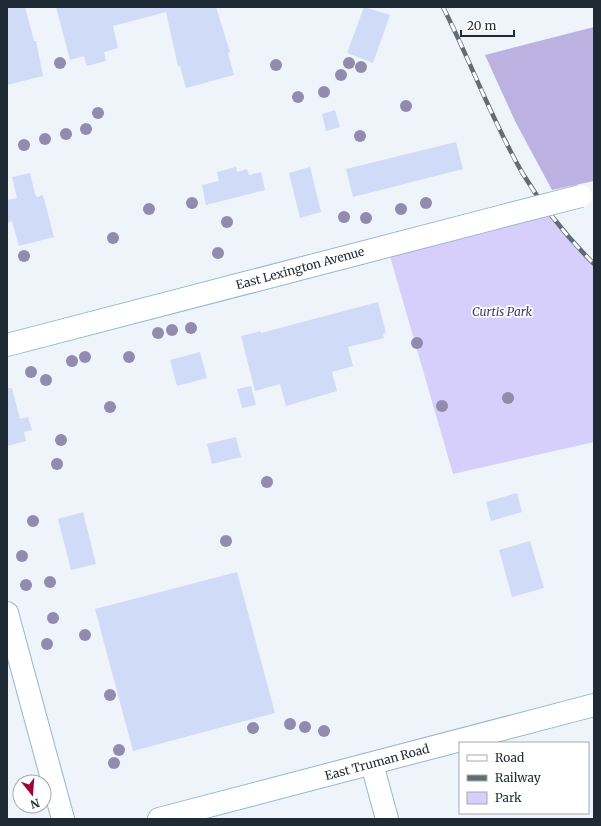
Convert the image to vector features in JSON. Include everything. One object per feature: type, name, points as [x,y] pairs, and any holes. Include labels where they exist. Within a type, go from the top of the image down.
[{"type":"street","name":"East Lexington Avenue","points":[[7,345],[587,194]]},
{"type":"street","points":[[7,613],[63,819]]},
{"type":"street","name":"East Truman Road","points":[[159,819],[594,706]]},
{"type":"street","points":[[372,764],[387,819]]},
{"type":"green space","name":"Curtis Park","points":[[543,205],[574,244],[594,264],[594,442],[453,474],[387,246]]},
{"type":"shaded area","points":[[594,27],[594,181],[552,190],[515,121],[485,55]]},
{"type":"building","points":[[7,7],[25,7],[34,41],[36,41],[43,76],[7,85]]},
{"type":"building","points":[[56,7],[216,7],[230,52],[228,53],[234,75],[186,88],[180,66],[178,66],[166,12],[113,26],[118,48],[104,52],[106,61],[87,66],[84,56],[70,60]]},
{"type":"building","points":[[364,7],[390,15],[373,63],[347,53]]},
{"type":"building","points":[[335,110],[340,127],[326,131],[322,114]]},
{"type":"building","points":[[456,142],[463,169],[353,197],[346,169]]},
{"type":"building","points":[[236,167],[237,172],[247,169],[249,175],[261,172],[265,190],[206,205],[202,185],[219,181],[217,172]]},
{"type":"building","points":[[310,167],[321,212],[300,218],[289,173]]},
{"type":"building","points":[[30,173],[35,194],[37,197],[43,195],[54,237],[19,246],[12,221],[7,223],[7,200],[17,198],[12,177]]},
{"type":"building","points":[[378,302],[386,333],[383,334],[384,338],[348,347],[353,366],[332,372],[337,391],[286,406],[280,384],[255,391],[241,336],[261,331],[261,333]]},
{"type":"building","points":[[200,352],[207,378],[177,386],[170,360]]},
{"type":"building","points":[[251,386],[256,405],[242,408],[237,389]]},
{"type":"building","points":[[7,388],[12,388],[20,419],[28,417],[32,430],[24,432],[26,441],[7,446]]},
{"type":"building","points":[[236,437],[241,457],[212,464],[207,444]]},
{"type":"building","points":[[517,493],[522,512],[491,521],[486,502]]},
{"type":"building","points":[[83,512],[96,564],[71,570],[58,519]]},
{"type":"building","points":[[530,541],[544,588],[512,597],[499,550]]},
{"type":"building","points":[[237,572],[275,713],[133,751],[95,609]]},
{"type":"railway","points":[[443,7],[501,133],[523,174],[556,221],[594,264]]}]
